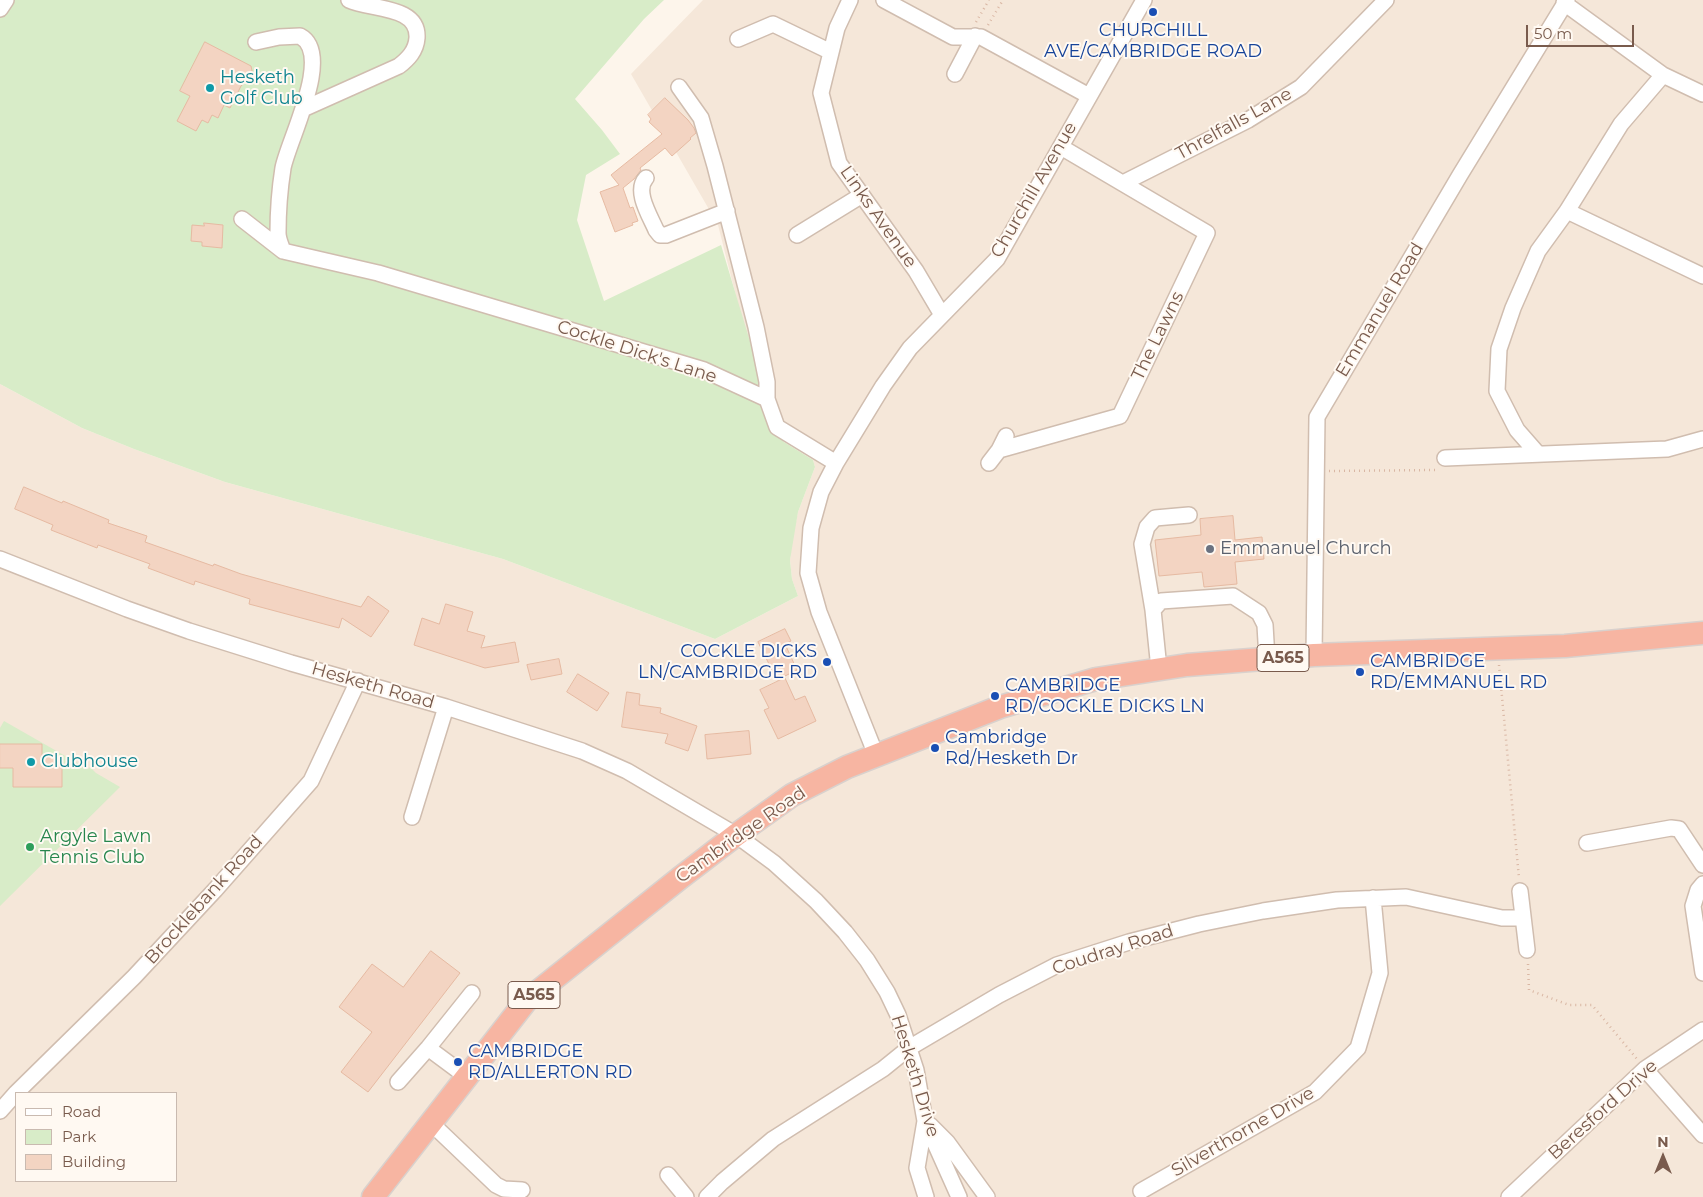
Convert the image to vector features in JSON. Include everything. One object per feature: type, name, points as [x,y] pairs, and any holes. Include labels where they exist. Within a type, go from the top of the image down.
[{"type":"highway","name":"Cambridge Road","points":[[373,1197],[526,1001],[736,835],[792,795],[847,767],[1000,707],[1096,679],[1159,669],[1186,665],[1314,655],[1565,646],[1703,633]]},
{"type":"street","points":[[0,9],[6,0]]},
{"type":"street","points":[[303,109],[399,66],[407,61],[415,47],[417,32],[415,25],[407,16],[350,0]]},
{"type":"street","name":"Links Avenue","points":[[850,0],[837,28],[821,93],[839,163],[916,271],[942,315]]},
{"type":"street","points":[[884,0],[954,37],[975,37],[1088,96]]},
{"type":"street","name":"Churchill Avenue","points":[[836,463],[883,386],[910,348],[996,259],[1144,0]]},
{"type":"street","name":"Threlfalls Lane","points":[[1122,183],[1248,120],[1301,87],[1386,0]]},
{"type":"street","points":[[1566,2],[1663,75],[1703,94]]},
{"type":"street","name":"Emmanuel Road","points":[[1314,655],[1317,417],[1460,175],[1566,2]]},
{"type":"street","points":[[738,39],[772,24],[831,52]]},
{"type":"street","points":[[256,42],[290,35],[300,36],[310,46],[312,70],[303,109],[283,166],[278,235],[283,251]]},
{"type":"street","points":[[955,74],[975,37]]},
{"type":"street","points":[[1538,454],[1517,430],[1498,391],[1499,350],[1513,308],[1538,251],[1567,211],[1621,124],[1663,75]]},
{"type":"street","points":[[679,87],[701,118],[716,166],[768,382],[767,400],[777,427],[836,463],[821,492],[811,528],[808,572],[819,612],[876,755]]},
{"type":"street","points":[[1061,147],[1122,183]]},
{"type":"street","points":[[646,178],[641,191],[656,230],[660,235],[666,235],[727,211]]},
{"type":"street","name":"The Lawns","points":[[999,450],[1120,416],[1207,233],[1122,183]]},
{"type":"street","points":[[797,235],[862,194]]},
{"type":"street","points":[[1567,211],[1703,276]]},
{"type":"street","points":[[242,219],[283,251]]},
{"type":"street","name":"Cockle Dick's Lane","points":[[283,251],[378,273],[704,370],[767,400]]},
{"type":"street","points":[[989,463],[999,450],[1006,436]]},
{"type":"street","points":[[1445,458],[1667,449],[1703,439]]},
{"type":"street","points":[[1159,669],[1153,610],[1142,544],[1147,527],[1155,518],[1189,515]]},
{"type":"street","name":"Hesketh Road","points":[[0,559],[127,609],[189,631],[446,707],[582,751],[626,771],[736,835]]},
{"type":"street","points":[[1153,610],[1161,600],[1233,596],[1259,613],[1264,625],[1267,659]]},
{"type":"street","name":"Brocklebank Road","points":[[17,1092],[141,970],[311,781],[358,681]]},
{"type":"street","points":[[412,817],[446,707]]},
{"type":"street","points":[[1588,843],[1671,828],[1679,829],[1703,865]]},
{"type":"street","name":"Hesketh Drive","points":[[736,835],[781,869],[816,901],[845,932],[867,960],[888,992],[898,1015],[916,1070],[925,1121],[959,1197]]},
{"type":"street","points":[[1703,884],[1698,890],[1694,906],[1703,973]]},
{"type":"street","points":[[1520,891],[1527,950]]},
{"type":"street","name":"Coudray Road","points":[[707,1197],[773,1139],[883,1069],[909,1048],[999,995],[1058,965],[1129,942],[1199,924],[1263,911],[1336,900],[1406,897],[1502,918],[1523,918]]},
{"type":"street","name":"Silverthorne Drive","points":[[1141,1191],[1315,1092],[1358,1048],[1380,973],[1373,898]]},
{"type":"street","points":[[398,1082],[472,993]]},
{"type":"street","name":"Beresford Drive","points":[[1508,1197],[1645,1069],[1703,1030]]},
{"type":"street","points":[[428,1048],[467,1077]]},
{"type":"street","points":[[1645,1069],[1703,1135]]},
{"type":"street","name":"Brocklebank Road","points":[[0,1111],[15,1094]]},
{"type":"street","points":[[925,1121],[917,1168],[926,1197]]},
{"type":"street","points":[[925,1121],[947,1142],[987,1197]]},
{"type":"street","points":[[431,1123],[496,1185],[504,1190],[522,1190]]},
{"type":"path","points":[[975,37],[989,0]]},
{"type":"path","points":[[975,37],[1003,0]]},
{"type":"path","points":[[1316,471],[1442,470],[1445,458]]},
{"type":"path","points":[[1498,648],[1520,891]]},
{"type":"path","points":[[1527,950],[1529,990],[1569,1005],[1592,1005],[1645,1069]]},
{"type":"shaded area","points":[[703,0],[1703,0],[1703,1197],[0,1197],[0,384],[82,428],[225,482],[503,559],[715,639],[798,596],[792,579],[790,560],[792,540],[798,512],[815,467],[813,460],[784,442],[769,427],[718,225],[631,74]]},
{"type":"green space","name":"Hesketh Golf Club","points":[[0,0],[664,0],[644,19],[575,99],[620,154],[586,175],[577,220],[604,301],[721,245],[761,378],[769,427],[784,442],[813,460],[815,467],[798,512],[790,560],[792,579],[798,596],[715,639],[503,559],[225,482],[82,428],[0,384]]},
{"type":"green space","name":"Argyle Lawn Tennis Club","points":[[4,721],[88,769],[90,767],[96,773],[120,787],[0,906],[0,728]]},
{"type":"building","name":"Hesketh Golf Club","points":[[205,42],[251,66],[253,75],[241,86],[230,108],[224,105],[218,118],[212,115],[208,123],[202,120],[196,131],[177,121],[190,96],[180,91]]},
{"type":"building","points":[[665,98],[688,120],[696,133],[672,156],[665,148],[640,168],[641,170],[634,179],[623,188],[630,208],[633,207],[638,221],[615,232],[600,192],[619,185],[611,175],[662,134],[649,122],[651,119],[648,115]]},
{"type":"building","points":[[204,223],[223,225],[222,248],[202,246],[202,242],[191,241],[192,225],[204,226]]},
{"type":"building","points":[[24,487],[109,520],[108,523],[147,536],[145,542],[213,566],[214,564],[241,574],[361,607],[368,596],[389,611],[371,637],[342,618],[339,628],[249,604],[250,599],[195,581],[194,585],[148,568],[150,564],[98,545],[97,548],[51,530],[53,525],[15,509]]},
{"type":"building","name":"Emmanuel Church","points":[[1233,516],[1235,540],[1262,537],[1264,559],[1235,562],[1237,584],[1204,587],[1202,572],[1159,576],[1155,540],[1201,535],[1200,519]]},
{"type":"building","points":[[446,604],[473,612],[467,631],[485,636],[481,648],[515,642],[519,662],[485,668],[414,645],[422,618],[439,624]]},
{"type":"building","points":[[785,629],[791,641],[785,644],[797,670],[777,680],[758,642]]},
{"type":"building","points":[[559,659],[562,674],[531,680],[527,665]]},
{"type":"building","points":[[578,674],[609,693],[597,711],[567,692]]},
{"type":"building","points":[[785,678],[795,700],[805,696],[816,721],[778,739],[764,710],[769,708],[760,690]]},
{"type":"building","points":[[627,692],[640,694],[639,705],[661,708],[660,713],[697,726],[688,751],[665,743],[668,734],[622,727]]},
{"type":"building","points":[[749,731],[751,754],[707,759],[705,735]]},
{"type":"building","name":"Clubhouse","points":[[0,744],[42,744],[42,756],[62,756],[62,787],[13,787],[13,768],[0,768]]},
{"type":"building","points":[[431,951],[460,973],[368,1092],[341,1072],[372,1032],[339,1007],[372,964],[403,987]]},
{"type":"place","name":"CHURCHILL AVE/CAMBRIDGE ROAD","points":[[1153,12]]},
{"type":"place","name":"Hesketh Golf Club","points":[[210,88]]},
{"type":"place","name":"Emmanuel Church","points":[[1210,549]]},
{"type":"place","name":"COCKLE DICKS LN/CAMBRIDGE RD","points":[[827,662]]},
{"type":"place","name":"CAMBRIDGE RD/EMMANUEL RD","points":[[1360,672]]},
{"type":"place","name":"CAMBRIDGE RD/COCKLE DICKS LN","points":[[995,696]]},
{"type":"place","name":"Cambridge Rd/Hesketh Dr","points":[[935,748]]},
{"type":"place","name":"Clubhouse","points":[[31,762]]},
{"type":"place","name":"Argyle Lawn Tennis Club","points":[[30,847]]},
{"type":"place","name":"CAMBRIDGE RD/ALLERTON RD","points":[[458,1062]]}]
